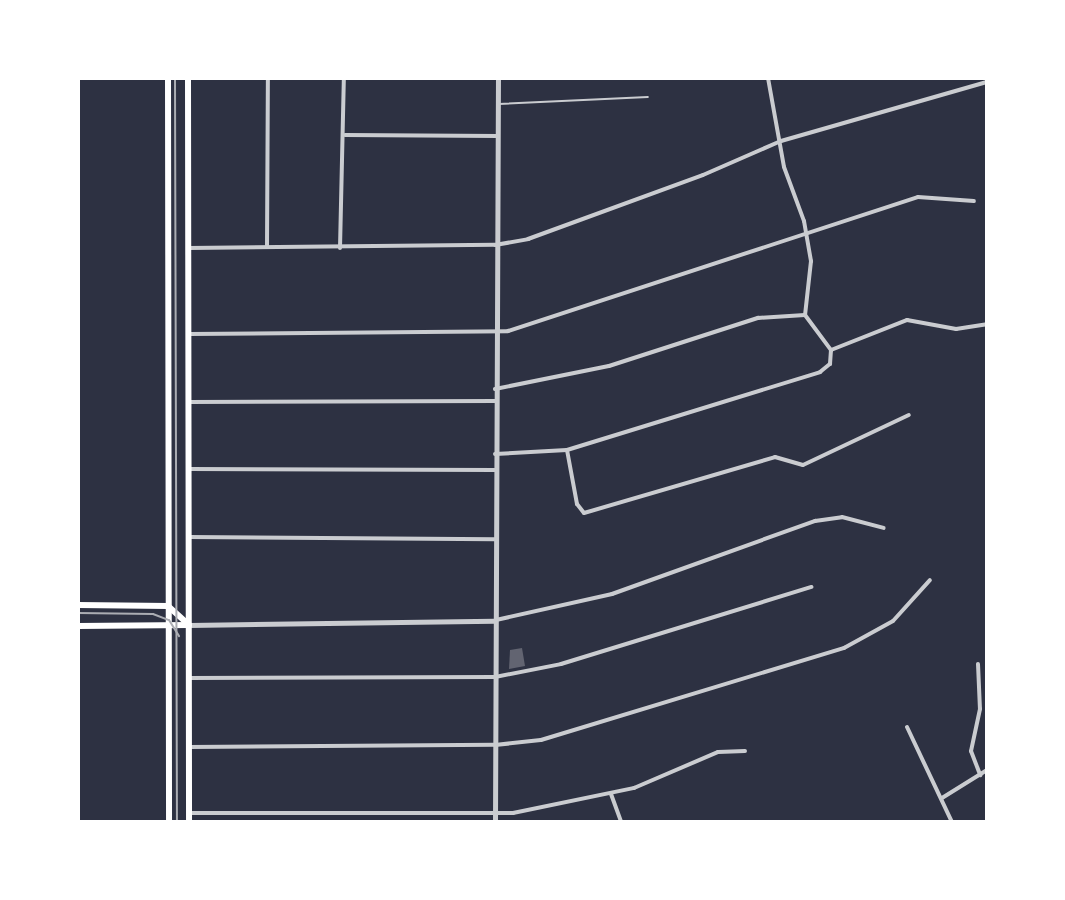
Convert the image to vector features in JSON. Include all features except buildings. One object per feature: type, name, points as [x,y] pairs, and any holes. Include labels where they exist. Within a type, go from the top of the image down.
[{"type":"main road","points":[[168,78],[169,822]]},
{"type":"main road","points":[[188,78],[189,822]]},
{"type":"main road","points":[[78,605],[168,606],[189,625]]},
{"type":"main road","points":[[78,626],[189,625]]},
{"type":"street","points":[[267,247],[268,78]]},
{"type":"street","points":[[340,248],[344,78]]},
{"type":"street","points":[[495,822],[498,78]]},
{"type":"street","points":[[495,454],[567,450],[820,372],[830,364],[831,350],[805,315],[811,261],[768,78]]},
{"type":"street","points":[[188,248],[495,245],[528,239],[690,180],[781,141],[977,81],[987,82]]},
{"type":"street","points":[[345,135],[498,136]]},
{"type":"street","points":[[189,334],[495,333],[918,197],[974,201]]},
{"type":"street","points":[[495,389],[609,366],[758,318],[805,315]]},
{"type":"street","points":[[831,350],[907,320],[956,329],[987,324]]},
{"type":"street","points":[[189,402],[496,401]]},
{"type":"street","points":[[567,450],[577,504],[584,513],[775,457],[803,465],[909,415]]},
{"type":"street","points":[[189,469],[495,470]]},
{"type":"street","points":[[189,625],[494,621],[612,594],[815,521],[842,517],[884,528]]},
{"type":"street","points":[[189,537],[495,539]]},
{"type":"street","points":[[189,747],[495,745],[541,740],[844,648],[893,621],[930,580]]},
{"type":"street","points":[[189,678],[495,677],[561,664],[811,587]]},
{"type":"street","points":[[978,664],[980,709],[971,751],[980,775]]},
{"type":"street","points":[[907,727],[952,822]]},
{"type":"street","points":[[189,813],[495,811],[565,806],[611,794],[718,752],[745,751]]},
{"type":"street","points":[[942,798],[987,770]]},
{"type":"street","points":[[611,794],[621,822]]},
{"type":"lane","points":[[498,104],[648,97]]},
{"type":"tram line","points":[[175,78],[177,822]]},
{"type":"tram line","points":[[78,613],[153,614],[169,620],[179,636]]}]
